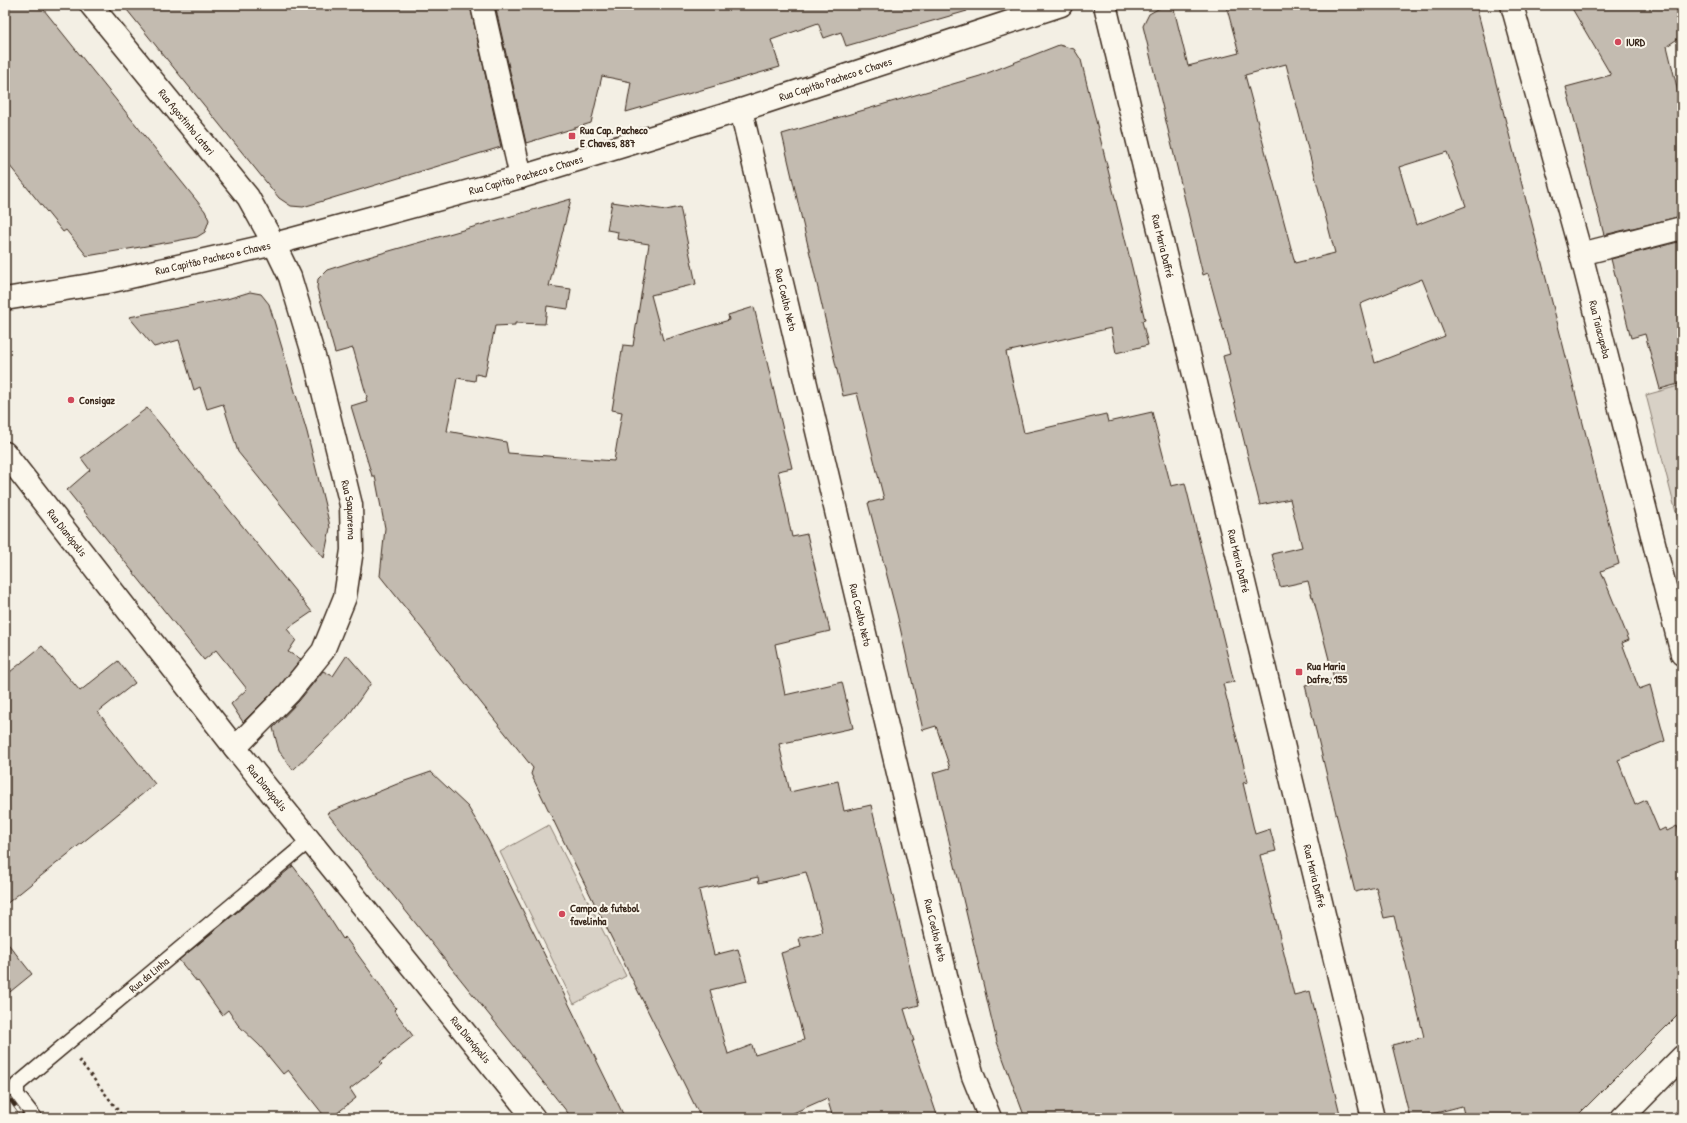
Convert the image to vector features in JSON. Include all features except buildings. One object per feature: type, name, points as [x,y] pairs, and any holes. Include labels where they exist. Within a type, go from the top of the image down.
[{"type":"street","name":"Rua Agostinho Latari","points":[[91,5],[248,198],[274,244]]},
{"type":"street","points":[[482,5],[521,177]]},
{"type":"street","name":"Rua Capitão Pacheco e Chaves","points":[[5,299],[108,282],[274,244],[521,177],[741,110],[1060,5]]},
{"type":"street","name":"Rua Maria Daffré","points":[[1105,5],[1373,1118]]},
{"type":"street","name":"Rua Taiacupeba","points":[[1512,5],[1581,254],[1682,654]]},
{"type":"street","name":"Rua Coelho Neto","points":[[741,110],[952,997],[973,1076],[990,1118]]},
{"type":"street","points":[[1581,254],[1682,228]]},
{"type":"street","name":"Rua Saquarema","points":[[236,748],[289,693],[323,651],[345,597],[352,550],[351,505],[316,363],[290,277],[274,244]]},
{"type":"street","name":"Rua Dianópolis","points":[[5,453],[236,748],[534,1118]]},
{"type":"street","points":[[1622,1118],[1682,1057]]},
{"type":"lane","name":"Rua da Linha","points":[[35,1118],[17,1095],[16,1091],[18,1085],[310,840]]},
{"type":"path","points":[[67,1043],[124,1118]]},
{"type":"shaded area","points":[[1682,385],[1682,536],[1646,395]]},
{"type":"shaded area","name":"Campo de futebol favelinha","points":[[549,825],[626,976],[574,1004],[500,852]]},
{"type":"shaded area","points":[[1682,1105],[1682,1118],[1669,1118]]},
{"type":"railway","points":[[5,1092],[24,1118]]},
{"type":"place","name":"IURD","points":[[1618,42]]},
{"type":"place","name":"Rua Cap. Pacheco E Chaves, 887","points":[[572,136]]},
{"type":"place","name":"Consigaz","points":[[71,400]]},
{"type":"place","name":"Rua Maria Dafre, 155","points":[[1299,672]]},
{"type":"place","name":"Campo de futebol favelinha","points":[[562,914]]}]
